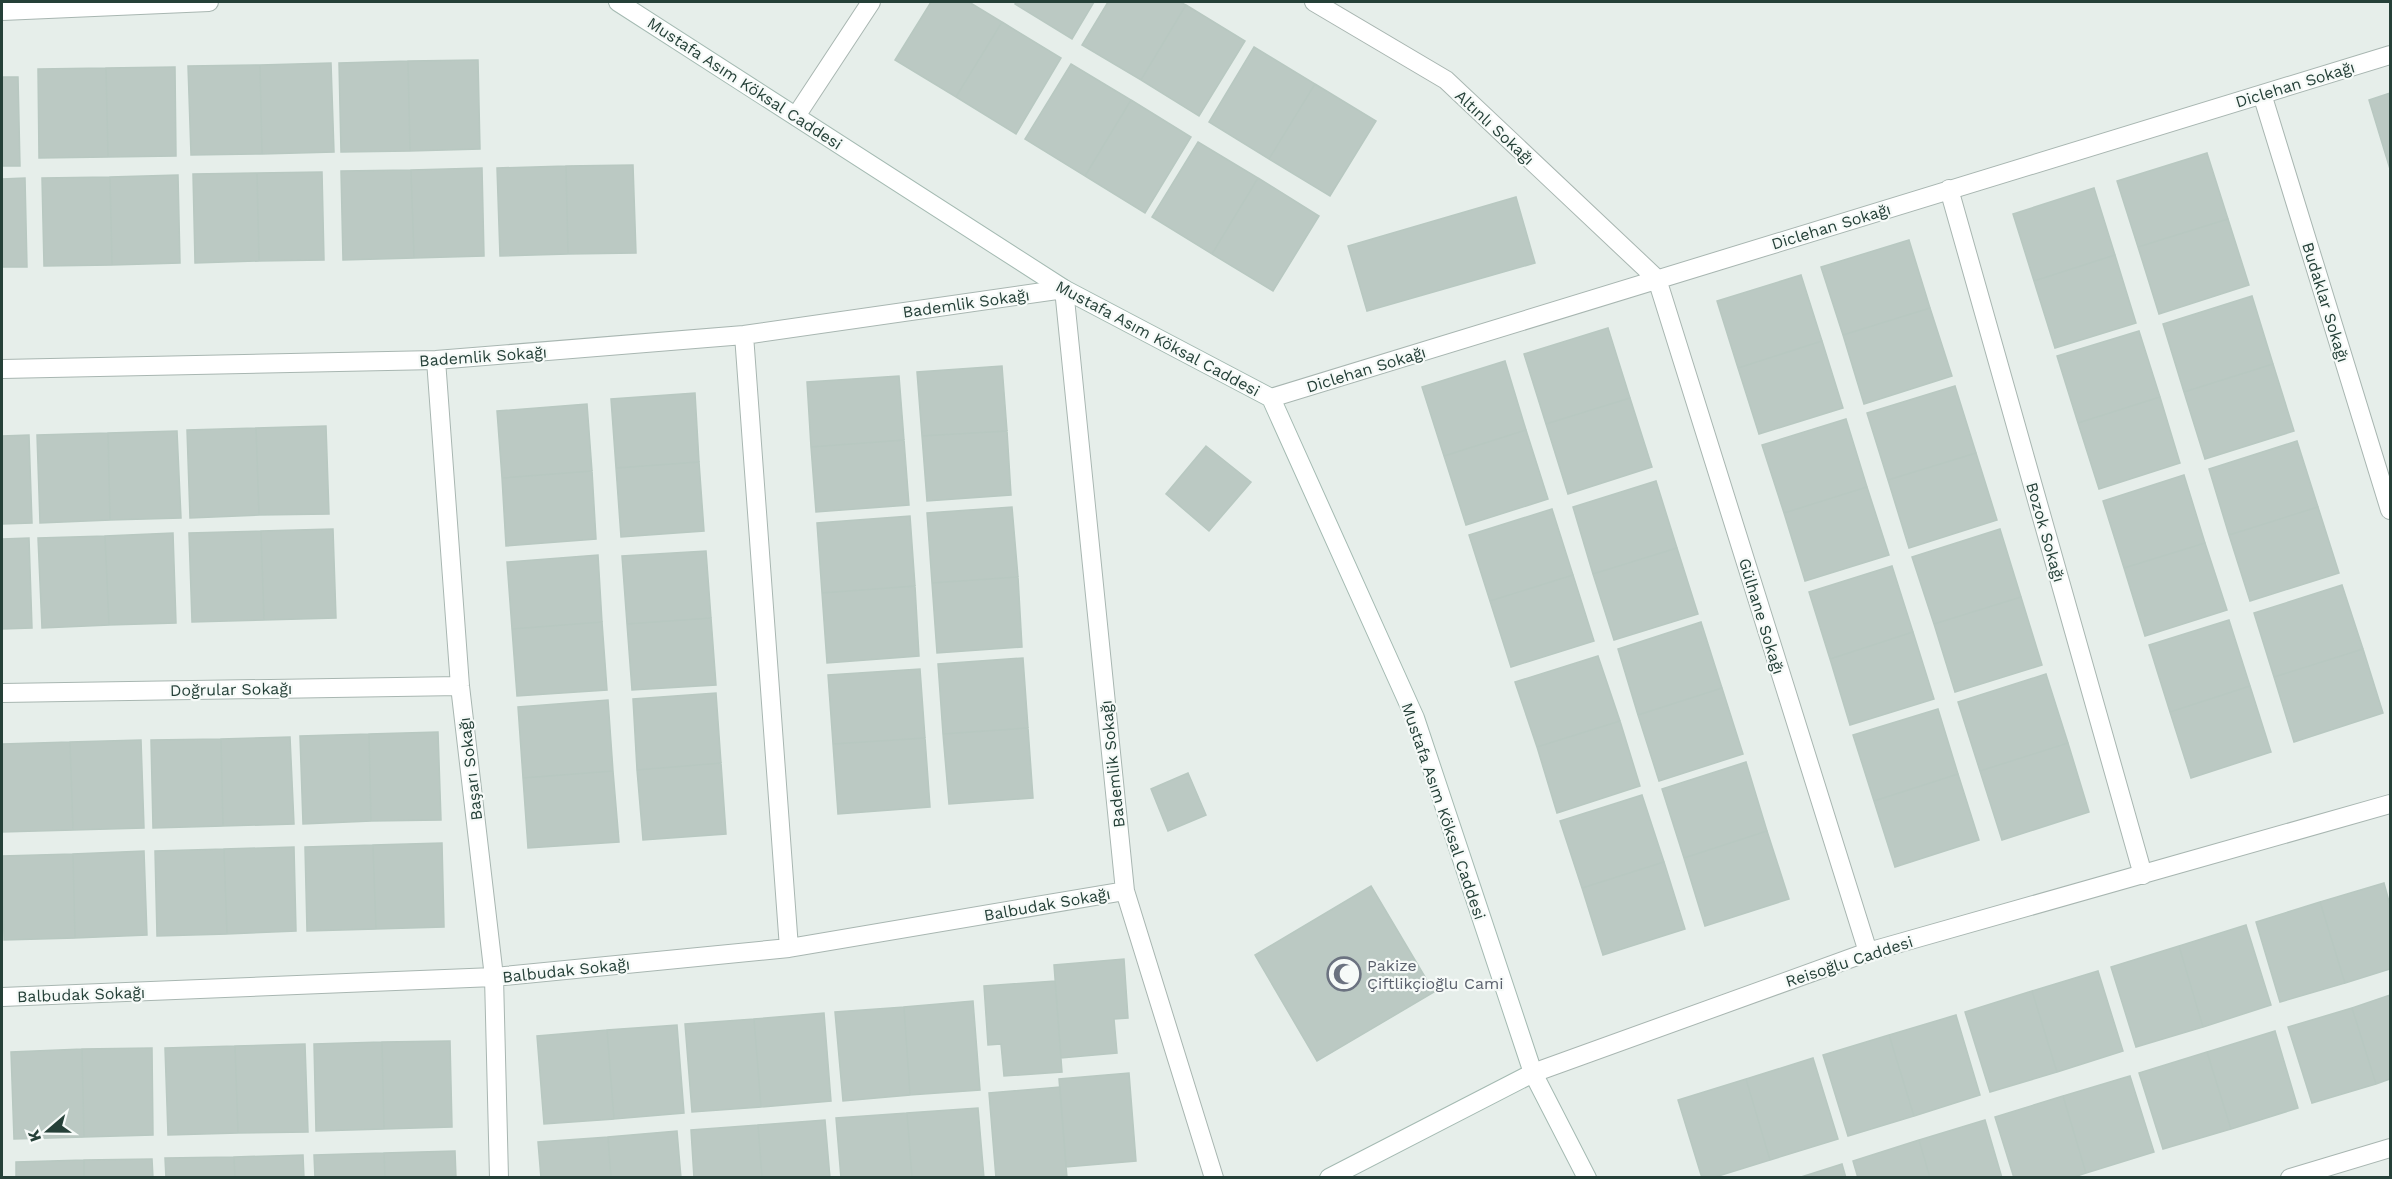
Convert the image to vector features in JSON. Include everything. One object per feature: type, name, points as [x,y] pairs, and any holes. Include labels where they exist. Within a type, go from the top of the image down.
[{"type":"street","points":[[2,12],[209,2]]},
{"type":"street","name":"Mustafa Asım Köksal Caddesi","points":[[618,2],[1064,289],[1271,398],[1415,718],[1533,1073],[1587,1178]]},
{"type":"street","points":[[796,116],[871,2]]},
{"type":"street","name":"Altınlı Sokağı","points":[[1314,2],[1446,81],[1657,279]]},
{"type":"street","name":"Diclehan Sokağı","points":[[1271,398],[2391,55]]},
{"type":"street","name":"Budaklar Sokağı","points":[[2262,94],[2391,510]]},
{"type":"street","name":"Bozok Sokağı","points":[[1949,189],[2143,875]]},
{"type":"street","name":"Gülhane Sokağı","points":[[1657,279],[1868,952]]},
{"type":"street","name":"Bademlik Sokağı","points":[[2,369],[435,360],[744,335],[1064,289],[1125,891],[1214,1178]]},
{"type":"street","points":[[744,335],[789,948]]},
{"type":"street","name":"Başarı Sokağı","points":[[435,360],[460,686],[494,977],[499,1178]]},
{"type":"street","name":"Doğrular Sokağı","points":[[2,693],[460,686]]},
{"type":"street","name":"Reisoğlu Caddesi","points":[[1329,1178],[1533,1073],[1868,952],[2391,804]]},
{"type":"street","name":"Balbudak Sokağı","points":[[2,997],[494,977],[789,948],[1125,891]]},
{"type":"street","points":[[2290,1178],[2391,1148]]},
{"type":"building","points":[[931,2],[969,2],[1002,22],[956,97],[895,60]]},
{"type":"building","points":[[1016,2],[1094,2],[1072,39],[1015,4]]},
{"type":"building","points":[[1108,2],[1180,2],[1186,5],[1141,80],[1082,45]]},
{"type":"building","points":[[1186,5],[1245,41],[1199,116],[1141,80]]},
{"type":"building","points":[[1002,22],[1061,58],[1016,134],[956,97]]},
{"type":"building","points":[[1254,47],[1315,84],[1269,159],[1209,122]]},
{"type":"building","points":[[478,60],[480,149],[410,151],[408,61]]},
{"type":"building","points":[[408,61],[410,151],[341,152],[339,63]]},
{"type":"building","points":[[331,63],[334,152],[262,154],[260,65]]},
{"type":"building","points":[[1071,64],[1131,100],[1085,176],[1025,139]]},
{"type":"building","points":[[260,65],[262,154],[191,155],[188,66]]},
{"type":"building","points":[[175,67],[176,156],[108,157],[106,68]]},
{"type":"building","points":[[106,68],[108,157],[39,158],[38,69]]},
{"type":"building","points":[[2,77],[18,77],[20,166],[2,166]]},
{"type":"building","points":[[1315,84],[1376,121],[1330,196],[1269,159]]},
{"type":"building","points":[[2390,93],[2390,169],[2369,100]]},
{"type":"building","points":[[1131,100],[1191,137],[1145,213],[1085,176]]},
{"type":"building","points":[[1198,142],[1258,178],[1212,254],[1152,217]]},
{"type":"building","points":[[2207,153],[2228,219],[2138,247],[2117,181]]},
{"type":"building","points":[[633,165],[636,253],[568,254],[566,166]]},
{"type":"building","points":[[566,166],[568,254],[500,256],[497,168]]},
{"type":"building","points":[[482,168],[484,256],[414,258],[411,170]]},
{"type":"building","points":[[411,170],[414,258],[343,260],[341,171]]},
{"type":"building","points":[[322,172],[324,260],[259,261],[257,173]]},
{"type":"building","points":[[257,173],[259,261],[195,263],[193,174]]},
{"type":"building","points":[[178,175],[180,263],[112,265],[110,177]]},
{"type":"building","points":[[110,177],[112,265],[44,266],[42,178]]},
{"type":"building","points":[[25,178],[27,267],[2,267],[2,179]]},
{"type":"building","points":[[1258,178],[1319,216],[1273,291],[1212,254]]},
{"type":"building","points":[[2094,188],[2115,255],[2034,281],[2013,214]]},
{"type":"building","points":[[1516,197],[1535,263],[1367,311],[1348,246]]},
{"type":"building","points":[[2228,219],[2249,285],[2159,314],[2138,247]]},
{"type":"building","points":[[1909,240],[1930,308],[1843,335],[1821,267]]},
{"type":"building","points":[[2115,255],[2136,323],[2055,348],[2034,281]]},
{"type":"building","points":[[1801,275],[1822,341],[1738,368],[1717,301]]},
{"type":"building","points":[[2252,296],[2273,364],[2184,392],[2163,324]]},
{"type":"building","points":[[1930,308],[1952,376],[1864,404],[1843,335]]},
{"type":"building","points":[[1608,328],[1630,398],[1546,424],[1524,354]]},
{"type":"building","points":[[2139,331],[2160,397],[2078,423],[2057,356]]},
{"type":"building","points":[[1822,341],[1843,408],[1759,434],[1738,368]]},
{"type":"building","points":[[1505,361],[1526,430],[1444,456],[1422,387]]},
{"type":"building","points":[[2273,364],[2294,431],[2205,459],[2184,392]]},
{"type":"building","points":[[1002,366],[1007,431],[922,436],[917,372]]},
{"type":"building","points":[[899,376],[904,440],[811,447],[807,382]]},
{"type":"building","points":[[1955,386],[1976,453],[1888,480],[1867,413]]},
{"type":"building","points":[[695,393],[699,462],[616,468],[611,399]]},
{"type":"building","points":[[2160,397],[2180,463],[2099,489],[2078,423]]},
{"type":"building","points":[[1630,398],[1652,467],[1568,494],[1546,424]]},
{"type":"building","points":[[587,404],[592,471],[502,478],[497,411]]},
{"type":"building","points":[[1846,419],[1867,487],[1784,513],[1762,445]]},
{"type":"building","points":[[326,426],[329,514],[259,515],[256,428]]},
{"type":"building","points":[[256,428],[259,515],[190,518],[187,430]]},
{"type":"building","points":[[1526,430],[1548,499],[1466,525],[1444,456]]},
{"type":"building","points":[[177,431],[181,518],[110,520],[108,433]]},
{"type":"building","points":[[1007,431],[1011,495],[927,501],[922,436]]},
{"type":"building","points":[[108,433],[110,520],[40,523],[37,435]]},
{"type":"building","points":[[29,435],[32,523],[2,524],[2,436]]},
{"type":"building","points":[[904,440],[909,505],[816,512],[811,447]]},
{"type":"building","points":[[2297,441],[2318,507],[2229,535],[2209,469]]},
{"type":"building","points":[[1206,446],[1251,482],[1209,531],[1166,494]]},
{"type":"building","points":[[1976,453],[1997,520],[1909,548],[1888,480]]},
{"type":"building","points":[[699,462],[704,531],[621,537],[616,468]]},
{"type":"building","points":[[592,471],[596,539],[506,546],[502,478]]},
{"type":"building","points":[[2184,475],[2205,543],[2124,568],[2103,501]]},
{"type":"building","points":[[1656,481],[1677,548],[1593,574],[1573,507]]},
{"type":"building","points":[[1867,487],[1889,555],[1805,581],[1784,513]]},
{"type":"building","points":[[1012,507],[1018,577],[932,583],[927,513]]},
{"type":"building","points":[[2318,507],[2339,573],[2250,601],[2229,535]]},
{"type":"building","points":[[1552,509],[1573,575],[1490,601],[1469,535]]},
{"type":"building","points":[[910,516],[915,586],[822,593],[817,523]]},
{"type":"building","points":[[333,529],[336,618],[264,620],[261,531]]},
{"type":"building","points":[[2000,529],[2021,597],[1934,624],[1912,557]]},
{"type":"building","points":[[261,531],[264,620],[192,622],[189,533]]},
{"type":"building","points":[[173,533],[176,623],[109,625],[105,536]]},
{"type":"building","points":[[105,536],[109,625],[42,628],[38,538]]},
{"type":"building","points":[[29,538],[32,628],[2,629],[2,539]]},
{"type":"building","points":[[2205,543],[2227,610],[2145,636],[2124,568]]},
{"type":"building","points":[[1677,548],[1698,614],[1614,640],[1593,574]]},
{"type":"building","points":[[706,551],[711,618],[627,624],[622,556]]},
{"type":"building","points":[[598,555],[602,622],[512,629],[507,562]]},
{"type":"building","points":[[1892,566],[1913,632],[1830,659],[1809,592]]},
{"type":"building","points":[[1573,575],[1594,641],[1511,667],[1490,601]]},
{"type":"building","points":[[1018,577],[1022,647],[937,653],[932,583]]},
{"type":"building","points":[[2342,585],[2363,649],[2274,677],[2254,613]]},
{"type":"building","points":[[915,586],[919,656],[827,663],[822,593]]},
{"type":"building","points":[[2021,597],[2042,665],[1955,692],[1934,624]]},
{"type":"building","points":[[711,618],[716,685],[632,690],[627,624]]},
{"type":"building","points":[[2229,620],[2250,686],[2170,712],[2149,645]]},
{"type":"building","points":[[602,622],[607,690],[517,696],[512,629]]},
{"type":"building","points":[[1701,622],[1722,688],[1638,715],[1618,649]]},
{"type":"building","points":[[1913,632],[1934,699],[1850,725],[1830,659]]},
{"type":"building","points":[[2363,649],[2383,713],[2294,742],[2274,677]]},
{"type":"building","points":[[1598,656],[1620,721],[1537,747],[1515,682]]},
{"type":"building","points":[[1023,658],[1028,728],[943,734],[938,664]]},
{"type":"building","points":[[920,669],[925,738],[833,744],[828,675]]},
{"type":"building","points":[[2046,674],[2068,743],[1980,771],[1958,702]]},
{"type":"building","points":[[2250,686],[2271,752],[2191,778],[2170,712]]},
{"type":"building","points":[[1722,688],[1743,754],[1659,781],[1638,715]]},
{"type":"building","points":[[716,693],[721,763],[637,770],[633,699]]},
{"type":"building","points":[[608,700],[613,771],[523,778],[518,707]]},
{"type":"building","points":[[1938,709],[1958,774],[1874,801],[1853,735]]},
{"type":"building","points":[[1620,721],[1640,786],[1557,813],[1537,747]]},
{"type":"building","points":[[1028,728],[1033,798],[949,804],[943,734]]},
{"type":"building","points":[[438,732],[441,820],[371,821],[369,734]]},
{"type":"building","points":[[369,734],[371,821],[303,824],[300,736]]},
{"type":"building","points":[[290,737],[294,824],[223,826],[221,739]]},
{"type":"building","points":[[925,738],[930,807],[838,814],[833,744]]},
{"type":"building","points":[[221,739],[223,826],[153,828],[151,740]]},
{"type":"building","points":[[141,740],[144,828],[73,830],[70,742]]},
{"type":"building","points":[[70,742],[73,830],[2,832],[2,744]]},
{"type":"building","points":[[2068,743],[2089,812],[2002,840],[1980,771]]},
{"type":"building","points":[[1746,762],[1767,831],[1684,858],[1662,789]]},
{"type":"building","points":[[721,763],[726,834],[643,840],[637,770]]},
{"type":"building","points":[[613,771],[619,842],[528,848],[523,778]]},
{"type":"building","points":[[1188,773],[1206,815],[1168,831],[1151,789]]},
{"type":"building","points":[[1958,774],[1979,840],[1895,867],[1874,801]]},
{"type":"building","points":[[1642,795],[1664,862],[1582,888],[1560,821]]},
{"type":"building","points":[[1767,831],[1789,899],[1705,926],[1684,858]]},
{"type":"building","points":[[442,843],[444,927],[376,929],[373,845]]},
{"type":"building","points":[[373,845],[376,929],[307,931],[305,847]]},
{"type":"building","points":[[294,847],[296,931],[227,934],[224,849]]},
{"type":"building","points":[[224,849],[227,934],[157,936],[155,851]]},
{"type":"building","points":[[144,851],[147,935],[75,938],[73,854]]},
{"type":"building","points":[[73,854],[75,938],[4,940],[2,856]]},
{"type":"building","points":[[1664,862],[1685,929],[1603,955],[1582,888]]},
{"type":"building","points":[[2384,883],[2390,905],[2390,969],[2345,983],[2320,902]]},
{"type":"building","name":"Pakize Çiftlikçioğlu Cami","points":[[1371,886],[1434,992],[1317,1061],[1255,955]]},
{"type":"building","points":[[2320,902],[2345,983],[2280,1002],[2256,922]]},
{"type":"building","points":[[2246,925],[2271,1005],[2203,1027],[2179,946]]},
{"type":"building","points":[[2179,946],[2203,1027],[2136,1047],[2111,967]]},
{"type":"building","points":[[1124,959],[1128,1018],[1114,1019],[1117,1053],[1061,1058],[1054,965]]},
{"type":"building","points":[[2098,971],[2123,1051],[2057,1072],[2032,991]]},
{"type":"building","points":[[1055,981],[1062,1072],[1004,1076],[1001,1044],[988,1045],[984,986]]},
{"type":"building","points":[[2032,991],[2057,1072],[1990,1092],[1965,1012]]},
{"type":"building","points":[[2390,995],[2390,1079],[2376,1084],[2352,1008]]},
{"type":"building","points":[[973,1001],[980,1090],[910,1095],[904,1007]]},
{"type":"building","points":[[904,1007],[910,1095],[843,1101],[835,1012]]},
{"type":"building","points":[[2352,1008],[2376,1084],[2312,1103],[2288,1027]]},
{"type":"building","points":[[824,1013],[831,1101],[761,1107],[754,1019]]},
{"type":"building","points":[[1956,1015],[1980,1095],[1914,1116],[1889,1035]]},
{"type":"building","points":[[754,1019],[761,1107],[692,1112],[685,1024]]},
{"type":"building","points":[[677,1025],[684,1113],[614,1119],[607,1030]]},
{"type":"building","points":[[607,1030],[614,1119],[544,1124],[537,1036]]},
{"type":"building","points":[[2275,1031],[2298,1108],[2231,1129],[2207,1052]]},
{"type":"building","points":[[1889,1035],[1914,1116],[1848,1136],[1823,1055]]},
{"type":"building","points":[[450,1041],[452,1127],[384,1129],[382,1042]]},
{"type":"building","points":[[382,1042],[384,1129],[316,1131],[314,1044]]},
{"type":"building","points":[[305,1044],[308,1132],[238,1133],[235,1046]]},
{"type":"building","points":[[235,1046],[238,1133],[168,1135],[165,1048]]},
{"type":"building","points":[[152,1048],[153,1135],[84,1137],[82,1049]]},
{"type":"building","points":[[82,1049],[84,1137],[14,1139],[11,1052]]},
{"type":"building","points":[[2207,1052],[2231,1129],[2163,1149],[2139,1073]]},
{"type":"building","points":[[1813,1058],[1838,1139],[1770,1160],[1746,1079]]},
{"type":"building","points":[[1129,1073],[1136,1161],[1066,1167],[1059,1079]]},
{"type":"building","points":[[2130,1076],[2154,1152],[2086,1173],[2063,1096]]},
{"type":"building","points":[[1746,1079],[1770,1160],[1712,1178],[1702,1178],[1678,1100]]},
{"type":"building","points":[[1060,1087],[1067,1178],[996,1178],[989,1093]]},
{"type":"building","points":[[2063,1096],[2086,1173],[2071,1178],[2014,1178],[1995,1117]]},
{"type":"building","points":[[978,1108],[984,1178],[912,1178],[907,1113]]},
{"type":"building","points":[[907,1113],[912,1178],[841,1178],[836,1118]]},
{"type":"building","points":[[825,1120],[830,1178],[762,1178],[758,1125]]},
{"type":"building","points":[[1985,1120],[2002,1178],[1930,1178],[1919,1140]]},
{"type":"building","points":[[758,1125],[762,1178],[694,1178],[691,1130]]},
{"type":"building","points":[[677,1131],[681,1178],[611,1178],[608,1137]]},
{"type":"building","points":[[608,1137],[611,1178],[541,1178],[538,1142]]},
{"type":"building","points":[[1919,1140],[1930,1178],[1858,1178],[1853,1161]]},
{"type":"building","points":[[455,1151],[456,1178],[385,1178],[384,1153]]},
{"type":"building","points":[[384,1153],[385,1178],[315,1178],[314,1155]]},
{"type":"building","points":[[303,1155],[304,1178],[235,1178],[234,1157]]},
{"type":"building","points":[[234,1157],[235,1178],[166,1178],[165,1158]]},
{"type":"building","points":[[152,1159],[153,1178],[84,1178],[84,1160]]},
{"type":"building","points":[[84,1160],[84,1178],[16,1178],[16,1162]]},
{"type":"building","points":[[1842,1164],[1846,1178],[1798,1178]]},
{"type":"place","name":"Pakize Çiftlikçioğlu Cami","points":[[1344,974]]}]
